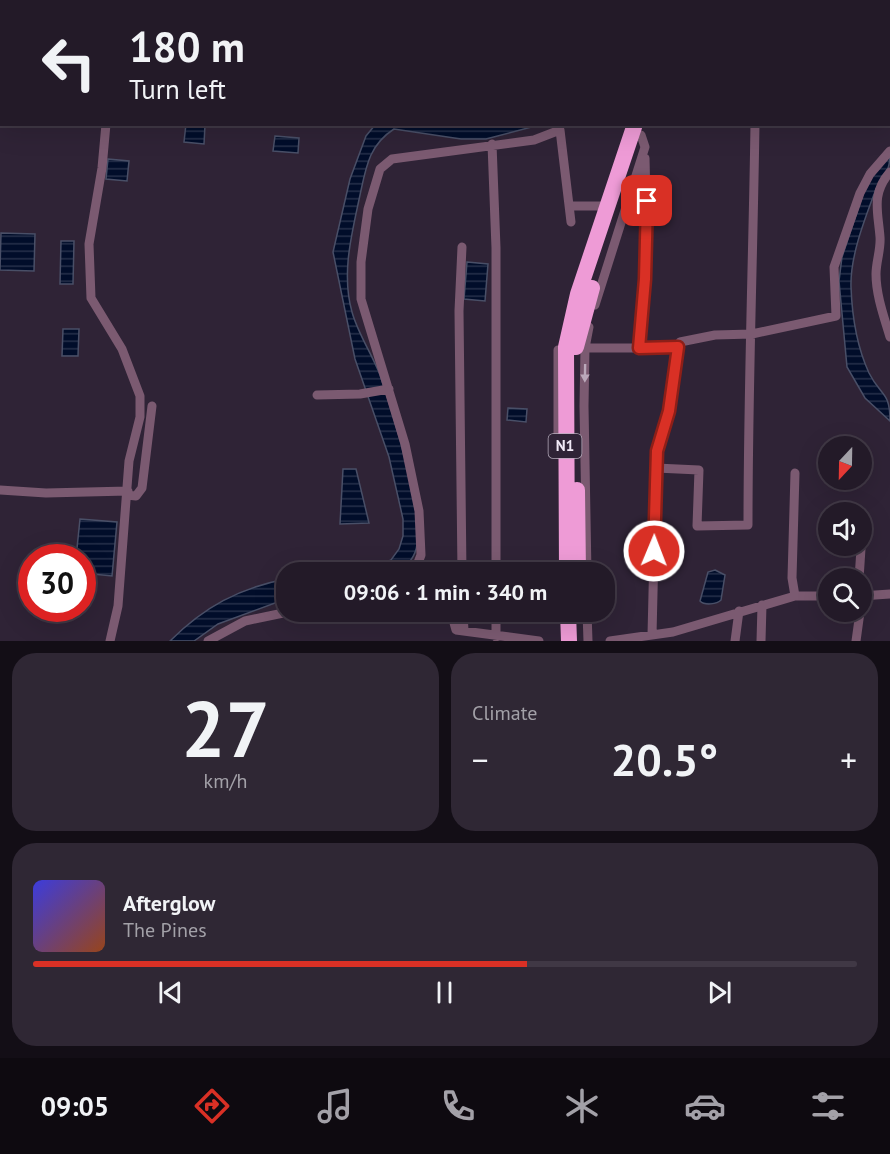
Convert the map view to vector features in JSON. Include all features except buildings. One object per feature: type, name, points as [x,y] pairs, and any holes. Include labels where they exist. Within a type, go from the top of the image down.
[{"type":"highway","name":"N1","points":[[567,562],[565,356],[571,320],[639,133]]},
{"type":"highway","name":"N1","points":[[578,562],[576,356],[597,286],[596,249]]},
{"type":"highway","points":[[568,622],[568,641]]},
{"type":"highway","points":[[578,622],[579,641]]},
{"type":"street","points":[[106,126],[102,168],[88,244],[91,298],[122,349],[140,396],[140,417],[129,461],[118,606],[110,641]]},
{"type":"street","points":[[656,468],[700,471],[696,525],[747,526],[755,126]]},
{"type":"street","points":[[418,562],[421,555],[419,511],[405,444],[361,299],[361,262],[368,209],[380,169],[392,159],[534,140],[560,130],[572,222]]},
{"type":"street","points":[[596,249],[600,206],[621,144],[639,133]]},
{"type":"street","points":[[560,562],[557,394],[559,343],[639,133]]},
{"type":"street","points":[[639,133],[647,242],[639,348]]},
{"type":"street","points":[[492,144],[496,248],[496,562]]},
{"type":"street","points":[[652,635],[657,451],[669,411],[680,342],[715,335],[752,334],[836,316],[834,267],[860,193],[870,174],[890,151]]},
{"type":"street","points":[[890,172],[878,189],[876,203],[880,240],[876,274],[878,293],[890,337]]},
{"type":"street","points":[[571,206],[600,206]]},
{"type":"street","points":[[462,248],[462,562]]},
{"type":"street","points":[[587,562],[585,348],[597,286]]},
{"type":"street","points":[[585,348],[678,347]]},
{"type":"street","points":[[317,395],[363,393],[387,389]]},
{"type":"street","points":[[0,490],[46,494],[128,493],[136,496],[142,489],[152,406]]},
{"type":"street","points":[[795,473],[792,578],[795,596]]},
{"type":"street","points":[[872,596],[890,594]]},
{"type":"street","points":[[610,641],[673,632],[795,596],[818,596]]},
{"type":"street","points":[[761,641],[762,605]]},
{"type":"street","points":[[735,641],[739,611]]},
{"type":"street","points":[[208,641],[244,621],[276,614]]},
{"type":"street","points":[[456,622],[460,631]]},
{"type":"street","points":[[458,641],[461,622]]},
{"type":"street","points":[[496,622],[496,637]]},
{"type":"street","points":[[561,622],[562,641]]},
{"type":"street","points":[[587,622],[588,641]]},
{"type":"street","points":[[856,641],[859,622]]},
{"type":"street","points":[[460,631],[539,641]]},
{"type":"water","points":[[186,126],[205,126],[204,144],[184,142]]},
{"type":"water","points":[[374,126],[535,126],[486,139],[461,139],[394,129],[379,142],[367,166],[349,253],[347,283],[352,312],[380,375],[411,484],[417,544],[409,562],[387,562],[399,549],[403,536],[403,519],[389,457],[355,359],[333,252],[350,179],[366,136]]},
{"type":"water","points":[[275,136],[299,138],[298,153],[273,151]]},
{"type":"water","points":[[890,152],[888,169],[876,189],[859,237],[851,275],[851,287],[854,320],[861,353],[873,381],[887,399],[890,421],[865,398],[847,367],[839,281],[842,257],[867,182]]},
{"type":"water","points":[[108,159],[129,161],[127,181],[106,179]]},
{"type":"water","points":[[1,233],[35,234],[34,271],[0,270]]},
{"type":"water","points":[[61,241],[74,241],[73,284],[60,284]]},
{"type":"water","points":[[467,262],[488,264],[485,301],[464,299]]},
{"type":"water","points":[[63,329],[79,329],[78,356],[62,356]]},
{"type":"water","points":[[508,408],[527,409],[526,422],[507,420]]},
{"type":"water","points":[[343,469],[356,469],[369,523],[340,524]]},
{"type":"water","points":[[80,519],[117,522],[112,576],[96,574],[96,544],[77,544]]},
{"type":"water","points":[[715,570],[725,575],[721,600],[705,604],[700,601],[708,572]]},
{"type":"water","points":[[276,581],[276,603],[218,624],[194,641],[170,641],[209,609],[238,594]]},
{"type":"route","points":[[647,201],[645,279],[639,348],[678,347],[675,355],[669,411],[657,451],[654,551]]}]
